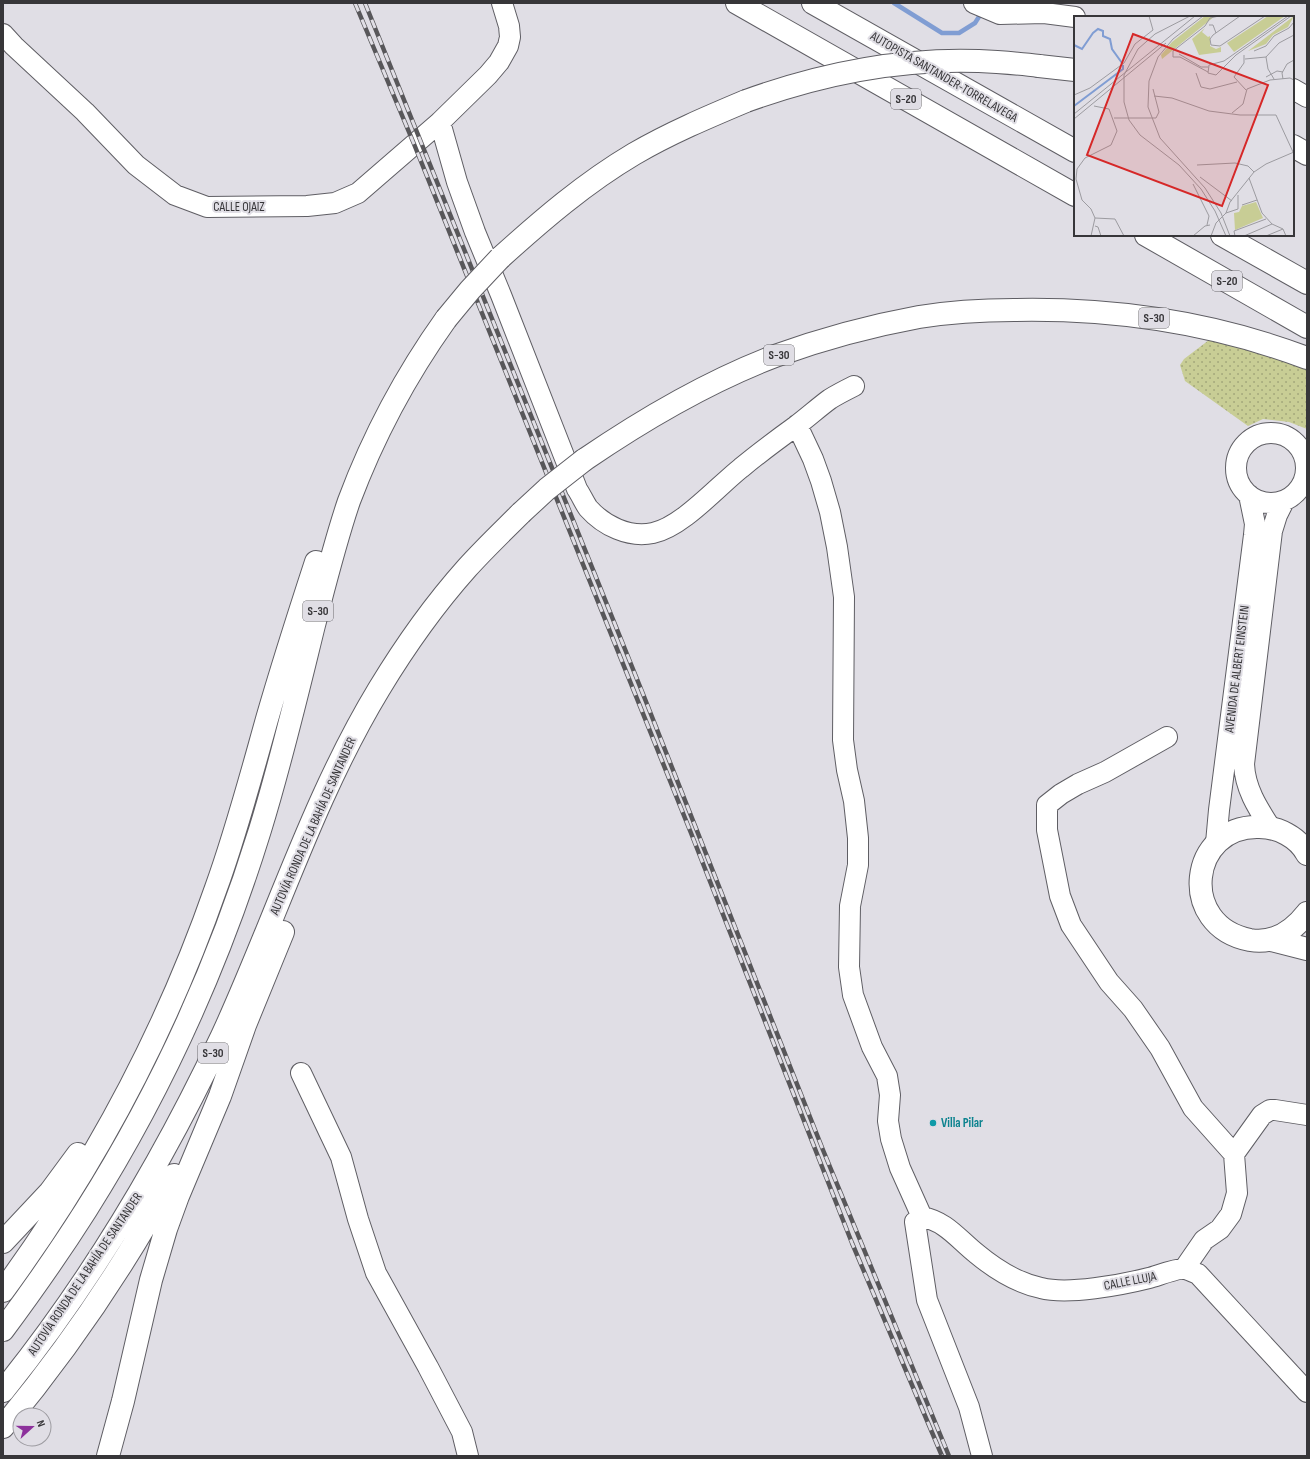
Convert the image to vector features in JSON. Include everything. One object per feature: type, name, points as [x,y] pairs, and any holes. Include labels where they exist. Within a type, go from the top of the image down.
[{"type":"main road","name":"S-20","points":[[737,3],[1074,193]]},
{"type":"main road","name":"AUTOPISTA SANTANDER-TORRELAVEGA","points":[[813,3],[1074,150]]},
{"type":"main road","name":"S-30","points":[[3,1330],[67,1239],[110,1169],[161,1076],[205,980],[236,902],[260,830],[333,554],[349,502],[378,432],[415,366],[446,319],[470,290],[500,258],[540,222],[570,198],[627,159],[672,134],[700,120],[746,101],[844,72],[883,66],[957,61],[996,62],[1074,70]]},
{"type":"main road","points":[[1294,147],[1307,154]]},
{"type":"main road","name":"S-20","points":[[1148,236],[1307,327]]},
{"type":"main road","points":[[1224,236],[1307,283]]},
{"type":"main road","name":"AUTOVÍA RONDA DE LA BAHÍA DE SANTANDER","points":[[3,1391],[50,1330],[106,1248],[135,1203],[176,1130],[238,1000],[326,791],[378,690],[407,646],[442,598],[467,569],[521,513],[584,460],[639,423],[740,371],[810,344],[882,324],[921,317],[958,312],[1036,310],[1124,314],[1218,330],[1307,358]]},
{"type":"main road","points":[[3,1291],[70,1193],[107,1128],[150,1047],[191,955],[216,889],[242,807],[274,695],[328,528],[344,488],[365,446],[385,410],[415,366]]},
{"type":"main road","points":[[3,1427],[51,1367],[84,1322],[141,1234],[198,1129],[245,1025],[378,690]]},
{"type":"main road","points":[[1307,854],[1297,842],[1285,833],[1270,827],[1252,826],[1239,829],[1225,836],[1216,843],[1205,860],[1201,876],[1201,891],[1205,906],[1211,918],[1221,928],[1241,938],[1256,941],[1271,940],[1307,949]]},
{"type":"main road","points":[[1271,940],[1286,934],[1298,924],[1307,913]]},
{"type":"main road","points":[[108,1456],[121,1408],[149,1287],[166,1230],[178,1196],[217,1103],[245,1025]]},
{"type":"main road","points":[[3,1242],[31,1214],[67,1170],[104,1118],[150,1047]]},
{"type":"street","name":"CALLE OJAIZ","points":[[3,34],[85,112],[136,165],[175,195],[207,207],[307,206],[335,203],[358,193],[440,122],[488,75],[499,62],[508,46],[510,37],[509,26],[502,3]]},
{"type":"street","points":[[975,4],[1000,14],[1044,13],[1074,17]]},
{"type":"street","points":[[1294,90],[1307,97]]},
{"type":"street","points":[[440,122],[457,182],[475,232],[577,489],[587,506],[598,518],[615,528],[631,533],[644,535],[666,529],[690,512],[740,468],[831,399],[854,386]]},
{"type":"street","points":[[797,425],[822,481],[835,540],[843,590],[843,740],[847,770],[854,801],[858,838],[858,865],[850,906],[849,967],[853,994],[862,1023],[887,1076],[890,1095],[888,1121],[891,1139],[900,1168],[922,1218],[915,1222],[927,1300],[969,1407],[982,1456]]},
{"type":"street","points":[[1277,432],[1286,435],[1300,444],[1307,465],[1304,482],[1297,493],[1271,503],[1260,502],[1249,495],[1239,482],[1236,471],[1236,462],[1239,452],[1250,439],[1258,434],[1277,432]]},
{"type":"street","name":"AVENIDA DE ALBERT EINSTEIN","points":[[1270,827],[1250,794],[1246,781],[1244,764],[1272,531],[1277,515],[1297,493]]},
{"type":"street","name":"AVENIDA DE ALBERT EINSTEIN","points":[[1216,843],[1254,535],[1255,524],[1249,495]]},
{"type":"street","points":[[1167,737],[1105,772],[1078,784],[1047,805],[1047,830],[1060,896],[1071,925],[1109,982],[1133,1009],[1160,1048],[1193,1108],[1234,1154],[1237,1193],[1231,1214],[1220,1229],[1204,1240],[1184,1269],[1198,1274],[1307,1392]]},
{"type":"street","points":[[301,1073],[341,1157],[358,1220],[376,1273],[462,1432],[468,1456]]},
{"type":"street","points":[[1234,1154],[1265,1112],[1275,1110],[1307,1115]]},
{"type":"street","name":"CALLE LLUJA","points":[[922,1218],[930,1219],[943,1224],[977,1254],[1022,1283],[1041,1288],[1060,1291],[1112,1285],[1184,1269]]},
{"type":"green space","points":[[1209,340],[1269,356],[1307,369],[1307,429],[1289,422],[1263,419],[1248,426],[1185,381],[1180,365],[1184,359]]},
{"type":"waterway","points":[[894,3],[942,33],[959,33],[975,23],[982,12]]},
{"type":"railway","points":[[355,3],[414,144],[691,833],[852,1243],[942,1456]]},
{"type":"railway","points":[[365,3],[643,694],[823,1150],[949,1456]]},
{"type":"place","name":"Villa Pilar","points":[[933,1123]]}]
